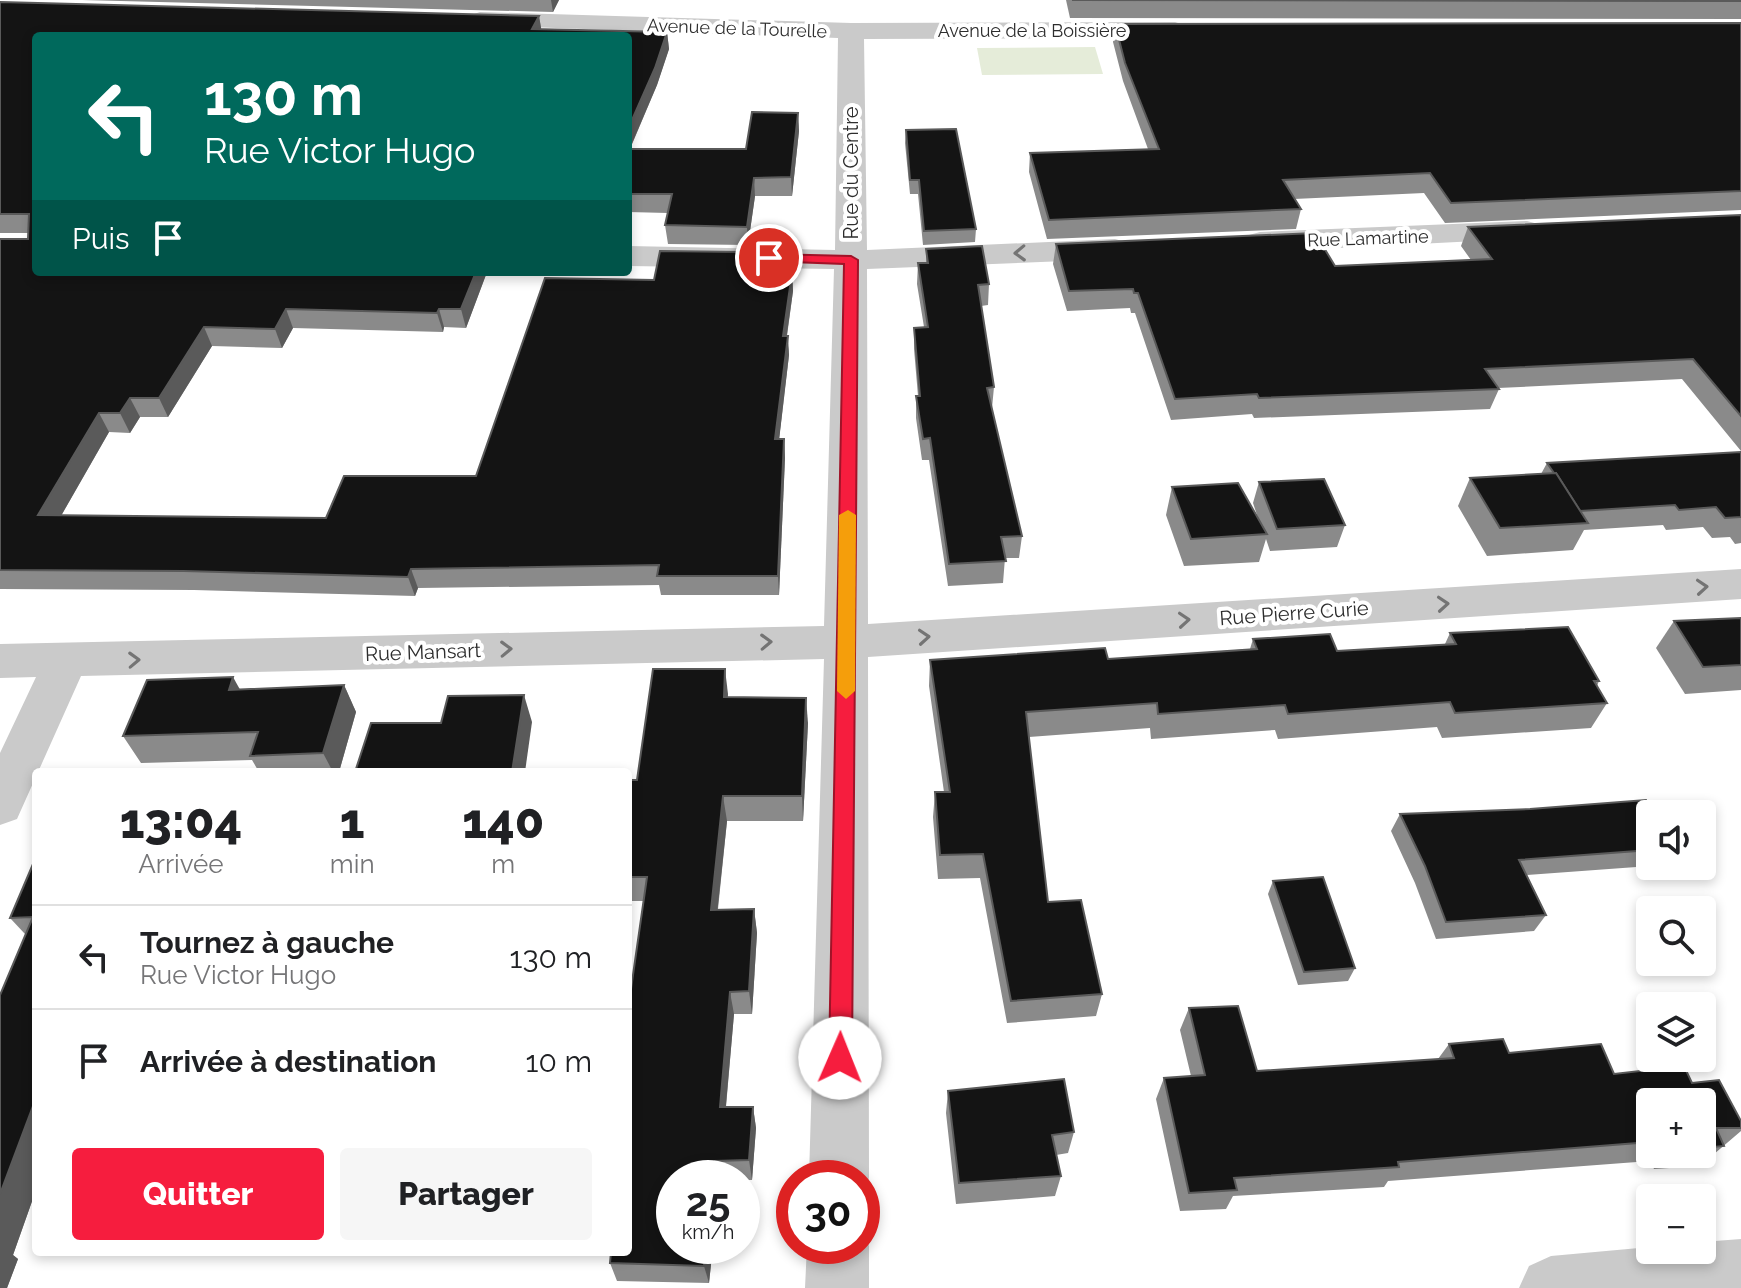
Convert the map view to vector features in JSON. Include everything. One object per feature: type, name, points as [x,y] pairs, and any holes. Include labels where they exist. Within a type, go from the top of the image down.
[{"type":"street","name":"Avenue de la Tourelle","points":[[456,20],[851,31]]},
{"type":"street","name":"Avenue de la Boissière","points":[[851,31],[1207,30]]},
{"type":"street","name":"Rue du Centre","points":[[839,1160],[851,31]]},
{"type":"street","name":"Rue Lamartine","points":[[1223,244],[1553,230]]},
{"type":"street","points":[[632,256],[851,260],[1145,247]]},
{"type":"street","name":"Rue Pierre Curie","points":[[846,642],[1741,584]]},
{"type":"street","name":"Rue Mansart","points":[[0,661],[65,662],[846,642]]},
{"type":"street","points":[[0,805],[65,662]]},
{"type":"street","points":[[837,1288],[838,1264]]},
{"type":"street","points":[[1551,1288],[1741,1270]]},
{"type":"green space","points":[[1095,47],[1103,74],[982,75],[977,48]]},
{"type":"building","points":[[1072,0],[1741,0],[1741,1]]},
{"type":"building","points":[[0,2],[539,16],[532,29],[667,32],[632,120],[632,32],[32,32],[32,276],[474,276],[461,309],[439,309],[437,313],[286,309],[275,329],[204,327],[159,398],[130,398],[120,413],[99,413],[38,515],[326,518],[344,476],[476,476],[545,278],[654,280],[660,251],[744,252],[741,271],[792,273],[783,336],[788,336],[775,439],[784,439],[778,576],[657,576],[659,565],[411,569],[408,577],[0,570],[0,239],[28,239],[29,214],[0,214]]},
{"type":"building","points":[[1741,23],[1741,191],[1451,203],[1430,173],[1283,180],[1301,209],[1049,220],[1030,153],[1159,149],[1125,63],[1115,24]]},
{"type":"building","points":[[752,112],[798,113],[791,177],[754,178],[747,227],[665,225],[672,194],[632,194],[632,149],[746,149]]},
{"type":"building","points":[[956,129],[976,229],[924,231],[919,180],[910,180],[906,130]]},
{"type":"building","points":[[1741,215],[1741,416],[1693,359],[1485,369],[1499,389],[1259,398],[1257,394],[1175,399],[1138,293],[1134,293],[1133,289],[1069,291],[1056,244],[1315,233],[1335,266],[1492,259],[1468,227]]},
{"type":"building","points":[[982,246],[989,284],[978,285],[994,387],[987,388],[1022,536],[1001,537],[1006,561],[949,564],[930,438],[923,439],[916,396],[920,396],[914,328],[928,327],[918,263],[928,263],[926,249]]},
{"type":"building","points":[[1741,452],[1741,517],[1725,518],[1716,507],[1679,510],[1675,505],[1580,511],[1547,463]]},
{"type":"building","points":[[1556,473],[1588,523],[1500,528],[1470,478]]},
{"type":"building","points":[[1324,479],[1345,525],[1277,529],[1259,482]]},
{"type":"building","points":[[1238,483],[1267,534],[1191,539],[1172,487]]},
{"type":"building","points":[[1741,618],[1741,665],[1703,667],[1674,621]]},
{"type":"building","points":[[1568,627],[1599,681],[1594,681],[1607,703],[1455,713],[1450,702],[1288,714],[1285,705],[1158,714],[1157,703],[1026,712],[1048,902],[1081,900],[1102,994],[1011,1001],[983,854],[940,855],[935,792],[950,792],[930,660],[1105,648],[1108,659],[1257,649],[1253,639],[1330,634],[1337,651],[1456,644],[1450,633]]},
{"type":"building","points":[[653,669],[725,669],[724,697],[806,698],[802,796],[723,796],[711,910],[754,909],[749,991],[730,992],[720,1107],[753,1107],[749,1160],[656,1160],[656,1264],[704,1266],[610,1263],[611,1256],[632,1256],[632,982],[647,877],[632,877],[632,780],[637,780]]},
{"type":"building","points":[[233,677],[229,690],[344,685],[323,753],[250,756],[258,732],[123,736],[147,680]]},
{"type":"building","points":[[524,695],[513,768],[356,768],[371,723],[441,723],[448,696]]},
{"type":"building","points":[[1636,801],[1636,851],[1519,860],[1546,915],[1446,922],[1425,866],[1400,814]]},
{"type":"building","points":[[32,866],[32,917],[10,918]]},
{"type":"building","points":[[1323,877],[1355,968],[1304,972],[1273,881]]},
{"type":"building","points":[[32,919],[32,1109],[0,1194],[0,995]]},
{"type":"building","points":[[1238,1006],[1257,1071],[1454,1058],[1449,1044],[1503,1039],[1509,1053],[1601,1044],[1614,1074],[1687,1072],[1692,1083],[1719,1080],[1741,1121],[1741,1128],[1716,1128],[1716,1088],[1636,1088],[1636,1143],[1398,1162],[1399,1167],[1234,1178],[1237,1190],[1189,1193],[1164,1078],[1205,1075],[1189,1008]]},
{"type":"building","points":[[1064,1079],[1074,1132],[1052,1135],[1061,1176],[959,1183],[948,1091]]},
{"type":"building","points":[[1716,1128],[1724,1146],[1716,1147]]},
{"type":"slow traffic","points":[[846,691],[848,515]]},
{"type":"route","points":[[769,258],[851,260],[840,1058]]}]
